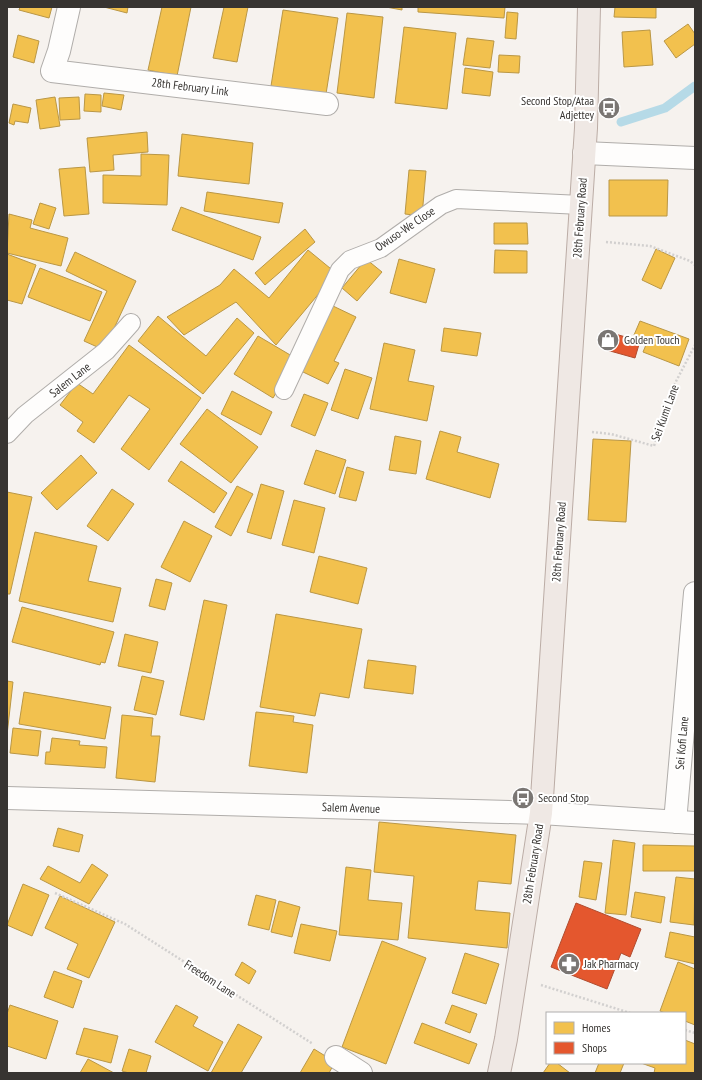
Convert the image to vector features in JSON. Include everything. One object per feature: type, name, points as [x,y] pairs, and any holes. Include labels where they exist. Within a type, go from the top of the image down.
[{"type":"main road","name":"28th February Road","points":[[499,1073],[516,977],[541,813],[579,240],[584,153],[589,7]]},
{"type":"street","name":"28th February Link","points":[[69,7],[59,51],[52,71],[327,104]]},
{"type":"street","points":[[584,153],[695,158]]},
{"type":"street","name":"Sei Kofi Lane","points":[[685,823],[695,593]]},
{"type":"street","name":"Salem Avenue","points":[[7,798],[541,813],[685,823]]},
{"type":"street","points":[[336,1057],[361,1073]]},
{"type":"lane","name":"Owuso-We Close","points":[[284,390],[340,270],[350,260],[381,248],[440,205],[456,199],[581,205]]},
{"type":"lane","name":"Salem Lane","points":[[7,434],[25,415],[106,351],[131,323]]},
{"type":"path","points":[[579,240],[650,246],[695,265]]},
{"type":"path","name":"Sei Kumi Lane","points":[[567,430],[611,434],[654,446],[671,391],[695,345]]},
{"type":"path","name":"Freedom Lane","points":[[55,893],[125,924],[336,1057]]},
{"type":"path","points":[[516,977],[627,1012]]},
{"type":"building: Homes","points":[[20,7],[52,7],[49,18],[19,10]]},
{"type":"building: Homes","points":[[104,7],[128,7],[127,13]]},
{"type":"building: Homes","points":[[162,7],[191,7],[177,76],[148,70]]},
{"type":"building: Homes","points":[[224,7],[248,7],[237,62],[213,58]]},
{"type":"building: Homes","points":[[386,7],[402,7],[402,10]]},
{"type":"building: Homes","points":[[418,7],[505,7],[504,18],[418,12]]},
{"type":"building: Homes","points":[[615,7],[656,7],[656,18],[614,17]]},
{"type":"building: Homes","points":[[283,10],[338,18],[326,94],[271,86]]},
{"type":"building: Homes","points":[[507,12],[518,13],[516,39],[505,38]]},
{"type":"building: Homes","points":[[347,13],[383,17],[374,98],[337,93]]},
{"type":"building: Homes","points":[[688,24],[695,34],[695,44],[676,58],[664,41]]},
{"type":"building: Homes","points":[[404,27],[456,33],[447,109],[395,103]]},
{"type":"building: Homes","points":[[650,30],[653,65],[624,67],[622,32]]},
{"type":"building: Homes","points":[[18,35],[39,41],[34,63],[13,57]]},
{"type":"building: Homes","points":[[467,38],[494,41],[490,68],[463,65]]},
{"type":"building: Homes","points":[[499,55],[520,56],[519,73],[498,72]]},
{"type":"building: Homes","points":[[465,68],[493,72],[490,96],[462,93]]},
{"type":"building: Homes","points":[[104,93],[124,95],[121,110],[102,106]]},
{"type":"building: Homes","points":[[85,94],[101,95],[101,112],[84,111]]},
{"type":"building: Homes","points":[[55,97],[60,126],[40,129],[36,100]]},
{"type":"building: Homes","points":[[79,97],[80,119],[60,120],[59,98]]},
{"type":"building: Homes","points":[[13,104],[31,108],[28,123],[15,121],[14,125],[9,123]]},
{"type":"building: Homes","points":[[147,132],[148,152],[113,155],[114,170],[90,172],[87,138]]},
{"type":"building: Homes","points":[[182,134],[253,143],[249,184],[178,176]]},
{"type":"building: Homes","points":[[141,154],[169,155],[167,205],[103,203],[103,175],[141,176]]},
{"type":"building: Homes","points":[[85,167],[89,214],[64,216],[59,169]]},
{"type":"building: Homes","points":[[409,170],[426,171],[422,216],[405,214]]},
{"type":"building: Homes","points":[[609,180],[668,180],[667,216],[609,216]]},
{"type":"building: Homes","points":[[207,192],[283,203],[279,223],[204,211]]},
{"type":"building: Homes","points":[[40,203],[56,208],[49,229],[33,224]]},
{"type":"building: Homes","points":[[181,207],[261,237],[253,260],[172,230]]},
{"type":"building: Homes","points":[[9,214],[32,220],[30,228],[68,238],[61,266],[7,253]]},
{"type":"building: Homes","points":[[494,223],[527,223],[528,244],[494,244]]},
{"type":"building: Homes","points":[[305,229],[315,242],[265,285],[255,273]]},
{"type":"building: Homes","points":[[656,249],[675,258],[661,289],[642,280]]},
{"type":"building: Homes","points":[[308,250],[336,273],[276,345],[236,302],[184,335],[167,317],[220,285],[234,269],[269,298]]},
{"type":"building: Homes","points":[[495,250],[527,251],[527,273],[494,273]]},
{"type":"building: Homes","points":[[75,252],[136,281],[104,350],[84,341],[107,291],[66,271]]},
{"type":"building: Homes","points":[[7,254],[36,265],[22,304],[7,300]]},
{"type":"building: Homes","points":[[366,259],[382,272],[357,301],[342,288]]},
{"type":"building: Homes","points":[[399,259],[435,269],[426,303],[390,293]]},
{"type":"building: Homes","points":[[40,268],[102,292],[90,321],[28,297]]},
{"type":"building: Homes","points":[[333,306],[356,317],[334,361],[339,363],[328,384],[301,371]]},
{"type":"building: Homes","points":[[158,316],[206,356],[237,318],[254,333],[203,394],[138,341]]},
{"type":"building: Homes","points":[[640,321],[689,339],[679,366],[643,352],[648,340],[634,335]]},
{"type":"building: Homes","points":[[444,328],[481,333],[477,356],[441,351]]},
{"type":"building: Homes","points":[[258,336],[297,359],[273,398],[234,374]]},
{"type":"building: Homes","points":[[384,343],[415,350],[408,381],[434,386],[427,421],[370,409]]},
{"type":"building: Homes","points":[[129,345],[201,398],[149,470],[121,449],[150,409],[129,395],[94,443],[77,431],[83,422],[60,405],[77,383],[93,394]]},
{"type":"building: Homes","points":[[345,369],[372,378],[358,419],[331,410]]},
{"type":"building: Homes","points":[[232,391],[272,412],[261,435],[221,414]]},
{"type":"building: Homes","points":[[304,394],[328,403],[315,436],[291,426]]},
{"type":"building: Homes","points":[[207,409],[258,447],[231,483],[180,444]]},
{"type":"building: Homes","points":[[440,431],[461,437],[457,452],[499,464],[490,498],[426,479]]},
{"type":"building: Homes","points":[[395,436],[421,441],[416,474],[389,470]]},
{"type":"building: Homes","points":[[593,439],[631,441],[626,522],[588,520]]},
{"type":"building: Homes","points":[[316,450],[346,460],[335,494],[304,484]]},
{"type":"building: Homes","points":[[81,455],[97,473],[57,510],[41,493]]},
{"type":"building: Homes","points":[[181,461],[227,493],[214,513],[168,481]]},
{"type":"building: Homes","points":[[347,467],[364,472],[356,501],[339,497]]},
{"type":"building: Homes","points":[[261,484],[284,491],[271,539],[247,532]]},
{"type":"building: Homes","points":[[237,486],[253,494],[231,536],[215,527]]},
{"type":"building: Homes","points":[[112,489],[134,504],[108,541],[87,526]]},
{"type":"building: Homes","points":[[7,492],[32,497],[10,594],[7,594]]},
{"type":"building: Homes","points":[[294,500],[325,508],[314,553],[282,545]]},
{"type":"building: Homes","points":[[184,521],[212,536],[190,582],[161,567]]},
{"type":"building: Homes","points":[[35,532],[97,546],[88,581],[121,588],[113,622],[19,601]]},
{"type":"building: Homes","points":[[319,556],[367,568],[358,604],[310,592]]},
{"type":"building: Homes","points":[[156,579],[172,583],[165,610],[149,606]]},
{"type":"building: Homes","points":[[204,600],[227,605],[204,720],[180,715]]},
{"type":"building: Homes","points":[[22,607],[114,632],[105,663],[101,662],[100,665],[12,642]]},
{"type":"building: Homes","points":[[276,614],[362,629],[349,698],[320,693],[315,716],[260,707]]},
{"type":"building: Homes","points":[[125,634],[158,642],[151,673],[118,666]]},
{"type":"building: Homes","points":[[368,660],[416,666],[413,694],[364,688]]},
{"type":"building: Homes","points":[[142,676],[164,681],[156,715],[134,710]]},
{"type":"building: Homes","points":[[7,681],[13,682],[7,735]]},
{"type":"building: Homes","points":[[24,692],[111,707],[105,739],[19,724]]},
{"type":"building: Homes","points":[[256,712],[294,716],[293,722],[313,725],[307,773],[249,766]]},
{"type":"building: Homes","points":[[122,715],[153,718],[151,736],[160,736],[155,782],[116,778]]},
{"type":"building: Homes","points":[[13,728],[41,731],[38,756],[10,753]]},
{"type":"building: Homes","points":[[52,738],[80,741],[79,745],[107,747],[105,768],[45,764],[46,752],[50,752]]},
{"type":"building: Homes","points":[[379,822],[516,835],[511,884],[478,881],[475,910],[510,913],[507,948],[408,938],[414,876],[374,872]]},
{"type":"building: Homes","points":[[58,828],[83,835],[79,852],[53,846]]},
{"type":"building: Homes","points":[[613,840],[635,843],[626,915],[605,913]]},
{"type":"building: Homes","points":[[643,845],[695,846],[695,871],[643,871]]},
{"type":"building: Homes","points":[[584,861],[602,863],[596,900],[579,897]]},
{"type":"building: Homes","points":[[92,864],[108,875],[89,904],[40,879],[48,866],[80,883]]},
{"type":"building: Homes","points":[[346,867],[371,870],[368,900],[402,903],[398,940],[339,935]]},
{"type":"building: Homes","points":[[676,877],[695,879],[694,925],[670,922]]},
{"type":"building: Homes","points":[[23,884],[49,895],[32,936],[7,925]]},
{"type":"building: Homes","points":[[635,892],[665,897],[661,923],[631,917]]},
{"type":"building: Homes","points":[[256,895],[276,900],[269,930],[248,925]]},
{"type":"building: Homes","points":[[60,896],[115,922],[89,978],[67,969],[78,944],[45,928]]},
{"type":"building: Homes","points":[[279,901],[300,907],[292,937],[271,932]]},
{"type":"building: Homes","points":[[301,924],[337,931],[330,961],[294,953]]},
{"type":"building: Homes","points":[[670,932],[695,937],[695,964],[665,957]]},
{"type":"building: Homes","points":[[382,941],[426,958],[386,1064],[342,1047]]},
{"type":"building: Homes","points":[[465,953],[499,964],[486,1004],[452,993]]},
{"type":"building: Homes","points":[[242,962],[256,971],[249,984],[235,975]]},
{"type":"building: Homes","points":[[678,962],[695,969],[695,1025],[686,1021],[686,1012],[660,1011]]},
{"type":"building: Homes","points":[[54,971],[82,981],[73,1008],[44,997]]},
{"type":"building: Homes","points":[[10,1005],[58,1021],[46,1059],[7,1046],[7,1014]]},
{"type":"building: Homes","points":[[176,1005],[198,1017],[193,1026],[223,1042],[208,1071],[155,1042]]},
{"type":"building: Homes","points":[[452,1005],[477,1014],[470,1033],[445,1023]]},
{"type":"building: Homes","points":[[422,1023],[477,1044],[469,1064],[414,1043]]},
{"type":"building: Homes","points":[[238,1024],[262,1037],[241,1073],[211,1073]]},
{"type":"building: Homes","points":[[84,1028],[118,1036],[111,1063],[76,1054]]},
{"type":"building: Homes","points":[[686,1040],[695,1044],[695,1073],[654,1073],[655,1068],[644,1064],[686,1064]]},
{"type":"building: Homes","points":[[129,1049],[151,1056],[146,1073],[129,1073],[122,1071]]},
{"type":"building: Homes","points":[[314,1049],[335,1062],[329,1073],[300,1073]]},
{"type":"building: Homes","points":[[88,1059],[114,1073],[80,1073]]},
{"type":"building: Homes","points":[[549,1064],[558,1064],[570,1073],[543,1073]]},
{"type":"building: Homes","points":[[599,1064],[624,1064],[620,1073],[595,1073]]},
{"type":"building: Shops","points":[[608,332],[640,341],[635,358],[603,349]]},
{"type":"building: Shops","points":[[576,903],[641,929],[630,957],[621,953],[607,989],[551,967]]},
{"type":"waterway","points":[[621,122],[665,108],[695,86]]},
{"type":"place","name":"Second Stop/Ataa Adjettey","points":[[609,108]]},
{"type":"place","name":"Golden Touch","points":[[608,340]]},
{"type":"place","name":"Second Stop","points":[[523,798]]},
{"type":"place","name":"Jak Pharmacy","points":[[569,964]]}]
